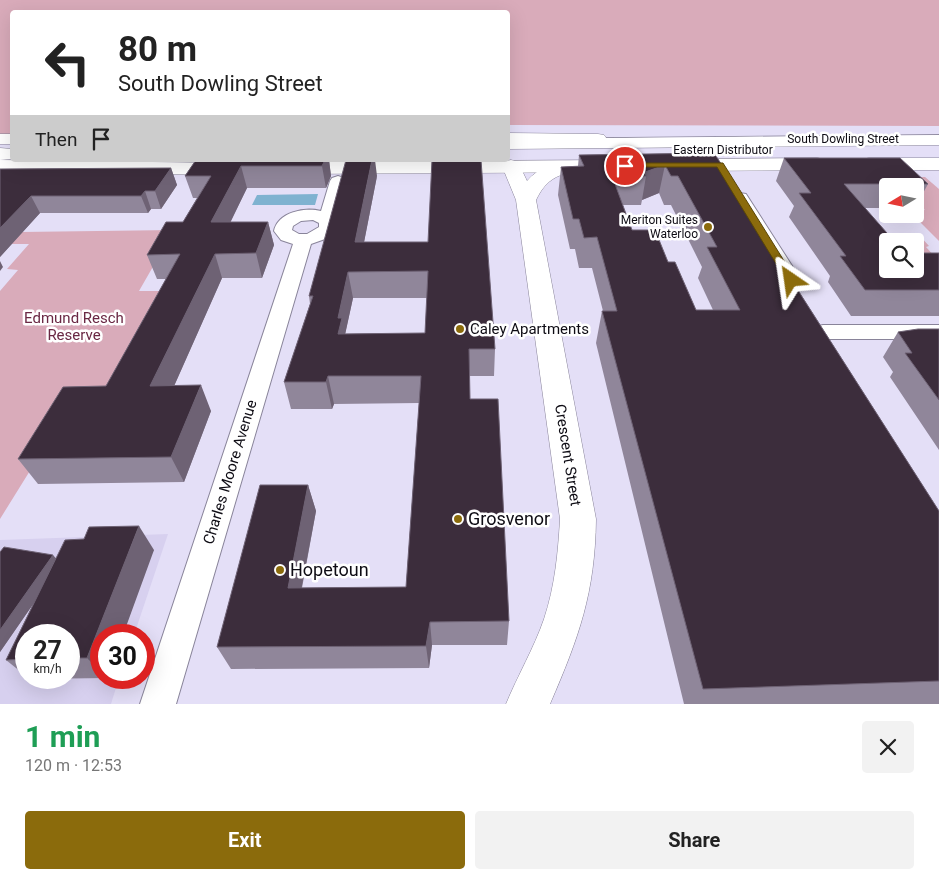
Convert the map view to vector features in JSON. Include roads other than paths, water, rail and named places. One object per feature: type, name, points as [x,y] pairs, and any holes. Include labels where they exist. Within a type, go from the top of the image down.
[{"type":"main road","name":"South Dowling Street","points":[[510,138],[939,139]]},
{"type":"main road","points":[[510,144],[939,139]]},
{"type":"main road","name":"Eastern Distributor","points":[[510,158],[939,148]]},
{"type":"main road","name":"Eastern Distributor","points":[[510,158],[939,157]]},
{"type":"main road","points":[[510,158],[568,166],[635,165]]},
{"type":"main road","name":"Crescent Street","points":[[510,160],[526,200],[578,519],[576,564],[568,603],[559,633],[528,704]]},
{"type":"main road","points":[[269,168],[413,162]]},
{"type":"main road","name":"South Dowling Street","points":[[663,165],[939,164]]},
{"type":"main road","points":[[0,166],[242,169]]},
{"type":"main road","points":[[526,200],[533,185],[539,178],[568,166]]},
{"type":"street","points":[[720,165],[801,296]]},
{"type":"street","name":"Charles Moore Avenue","points":[[158,704],[303,240],[324,232],[328,228],[327,220],[339,176]]},
{"type":"street","points":[[839,357],[819,326],[939,332]]},
{"type":"water","points":[[318,194],[315,205],[252,205],[257,195]]},
{"type":"place","name":"Meriton Suites Waterloo","points":[[708,227]]},
{"type":"place","name":"Caley Apartments","points":[[460,329]]},
{"type":"place","name":"Grosvenor","points":[[458,519]]},
{"type":"place","name":"Hopetoun","points":[[280,570]]},
{"type":"park label","name":"Edmund Resch Reserve","points":[[74,326]]}]
